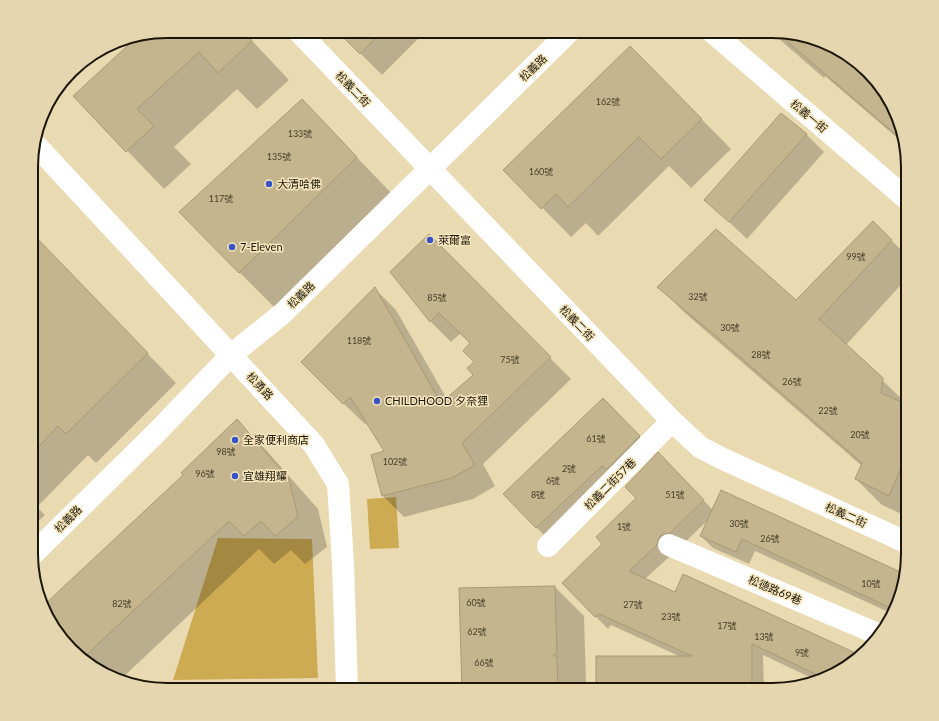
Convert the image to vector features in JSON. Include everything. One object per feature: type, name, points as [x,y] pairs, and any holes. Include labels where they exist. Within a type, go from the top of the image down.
[{"type":"street","name":"松義二街","points":[[305,38],[672,421],[700,447],[901,540]]},
{"type":"street","name":"松義路","points":[[38,549],[156,434],[231,355],[282,314],[563,38]]},
{"type":"street","name":"松義一街","points":[[719,38],[901,194]]},
{"type":"street","name":"松勇路","points":[[39,149],[314,445],[338,484],[343,563],[347,683]]},
{"type":"street","name":"松義二街57巷","points":[[548,546],[672,421]]},
{"type":"street","name":"松德路69巷","points":[[669,545],[874,632]]},
{"type":"shaded area","points":[[396,497],[399,548],[370,549],[367,499]]},
{"type":"shaded area","points":[[218,538],[312,539],[318,678],[173,680]]},
{"type":"building","points":[[167,38],[249,38],[252,41],[218,73],[199,52],[137,109],[154,126],[126,152],[73,96],[130,44],[134,42]]},
{"type":"building","points":[[344,38],[376,38],[360,54]]},
{"type":"building","points":[[784,38],[805,42],[829,51],[857,70],[879,95],[888,110],[897,136]]},
{"type":"building","points":[[630,46],[702,119],[661,159],[639,137],[568,207],[556,194],[541,209],[503,170]]},
{"type":"building","name":"大清哈佛","points":[[302,99],[357,157],[239,273],[179,212]]},
{"type":"building","points":[[781,113],[807,134],[729,222],[704,200]]},
{"type":"building","points":[[873,221],[892,240],[819,319],[883,378],[881,393],[901,402],[901,468],[889,496],[855,479],[862,463],[657,287],[716,229],[796,300]]},
{"type":"building","points":[[429,234],[551,357],[462,443],[475,465],[452,478],[382,496],[371,455],[384,451],[350,397],[343,404],[301,362],[375,287],[441,403],[473,375],[467,368],[474,362],[463,351],[470,343],[439,313],[430,322],[390,272]]},
{"type":"building","points":[[38,239],[148,353],[66,434],[58,426],[38,448]]},
{"type":"building","points":[[603,398],[640,436],[607,469],[602,466],[536,528],[503,494]]},
{"type":"building","points":[[237,419],[289,479],[298,517],[275,536],[261,521],[244,536],[229,521],[87,655],[65,633],[51,611],[48,602],[183,475],[181,473]]},
{"type":"building","points":[[658,452],[704,500],[670,533],[661,535],[657,545],[629,571],[675,592],[683,574],[855,653],[829,670],[817,675],[752,644],[752,683],[596,683],[596,656],[692,656],[599,614],[595,617],[562,583],[602,544],[596,537],[636,498],[625,487]]},
{"type":"building","points":[[721,490],[900,572],[899,579],[889,607],[742,539],[736,552],[700,536]]},
{"type":"building","points":[[555,586],[557,652],[553,656],[557,656],[558,683],[462,683],[459,588]]},
{"type":"place","name":"大清哈佛","points":[[269,184]]},
{"type":"place","name":"萊爾富","points":[[430,240]]},
{"type":"place","name":"7-Eleven","points":[[232,247]]},
{"type":"place","name":"CHILDHOOD 夕奈狸","points":[[377,401]]},
{"type":"place","name":"全家便利商店","points":[[235,440]]},
{"type":"place","name":"宜雄翔耀","points":[[235,476]]}]
